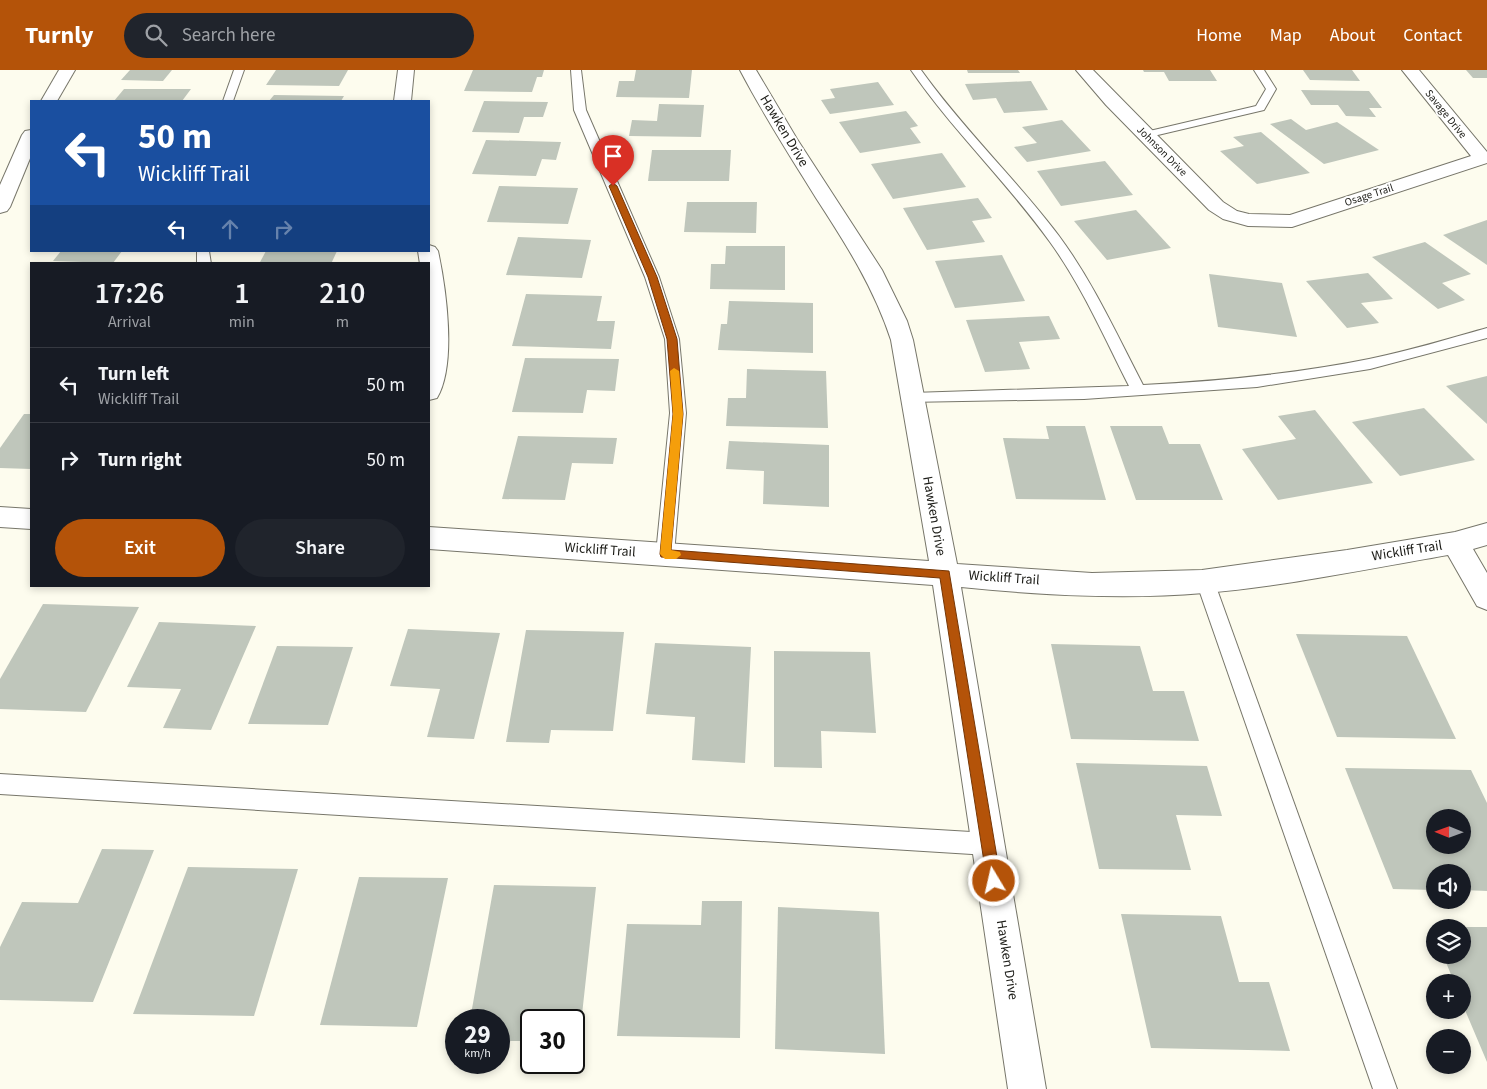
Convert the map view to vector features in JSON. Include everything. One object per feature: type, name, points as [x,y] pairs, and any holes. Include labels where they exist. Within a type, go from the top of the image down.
[{"type":"street","points":[[50,100],[67,70]]},
{"type":"street","points":[[403,100],[406,70]]},
{"type":"street","name":"Hawken Drive","points":[[748,70],[774,118],[877,277],[892,308],[902,340],[945,574],[1028,1089]]},
{"type":"street","name":"Johnson Drive","points":[[1084,70],[1216,206],[1230,215],[1248,220]]},
{"type":"street","name":"Savage Drive","points":[[1410,70],[1484,158]]},
{"type":"street","points":[[0,207],[30,137]]},
{"type":"street","name":"Osage Trail","points":[[1248,220],[1292,221],[1484,158]]},
{"type":"street","points":[[428,252],[438,301],[438,331],[430,385]]},
{"type":"street","points":[[0,517],[30,519]]},
{"type":"street","name":"Wickliff Trail","points":[[430,538],[945,574],[1003,580],[1153,584],[1238,578],[1455,543],[1487,534]]},
{"type":"street","points":[[1455,543],[1487,598]]},
{"type":"lane","points":[[228,100],[239,70]]},
{"type":"lane","points":[[576,70],[580,110],[652,277],[672,339],[678,414],[665,554]]},
{"type":"lane","points":[[916,70],[940,104],[1043,224],[1082,283],[1138,390]]},
{"type":"lane","points":[[1145,135],[1260,108],[1271,89],[1259,70]]},
{"type":"lane","points":[[912,398],[1138,390],[1274,379],[1370,364],[1487,333]]},
{"type":"lane","points":[[1205,580],[1385,1089]]},
{"type":"lane","points":[[0,784],[988,844]]},
{"type":"building","points":[[130,70],[172,70],[163,81],[121,80]]},
{"type":"building","points":[[276,70],[348,70],[339,86],[266,85]]},
{"type":"building","points":[[473,70],[544,70],[542,77],[537,77],[532,92],[464,91]]},
{"type":"building","points":[[636,70],[692,70],[689,98],[616,97],[619,81],[634,81]]},
{"type":"building","points":[[967,70],[1018,70],[1020,73],[968,73]]},
{"type":"building","points":[[1143,70],[1210,70],[1217,81],[1169,81],[1164,72],[1144,72]]},
{"type":"building","points":[[1303,70],[1352,70],[1360,81],[1310,80]]},
{"type":"building","points":[[1466,70],[1487,70],[1487,78],[1473,78]]},
{"type":"building","points":[[1031,81],[1048,110],[1004,113],[996,98],[973,100],[965,84]]},
{"type":"building","points":[[878,82],[894,105],[830,114],[821,100],[835,98],[830,89]]},
{"type":"building","points":[[124,89],[191,89],[183,100],[115,100]]},
{"type":"building","points":[[1301,90],[1369,91],[1382,108],[1369,108],[1376,117],[1346,116],[1338,105],[1311,105]]},
{"type":"building","points":[[274,95],[344,96],[342,100],[270,100]]},
{"type":"building","points":[[484,101],[548,102],[543,117],[524,117],[519,133],[472,132]]},
{"type":"building","points":[[659,104],[704,105],[701,137],[629,136],[632,120],[657,121]]},
{"type":"building","points":[[906,111],[918,126],[910,128],[921,143],[860,153],[839,122]]},
{"type":"building","points":[[1291,119],[1306,130],[1337,122],[1379,150],[1324,164],[1270,124]]},
{"type":"building","points":[[1062,120],[1091,151],[1027,162],[1014,147],[1037,143],[1022,127]]},
{"type":"building","points":[[1261,132],[1310,173],[1257,184],[1220,151],[1244,146],[1233,137]]},
{"type":"building","points":[[486,140],[561,142],[556,160],[542,159],[536,176],[472,174]]},
{"type":"building","points":[[652,150],[731,150],[729,181],[648,181]]},
{"type":"building","points":[[942,153],[966,187],[893,199],[871,164]]},
{"type":"building","points":[[1105,161],[1133,195],[1061,206],[1037,171]]},
{"type":"building","points":[[499,186],[578,188],[568,224],[487,222]]},
{"type":"building","points":[[978,198],[992,218],[972,221],[985,242],[927,250],[903,208]]},
{"type":"building","points":[[687,202],[757,202],[756,233],[684,232]]},
{"type":"building","points":[[1136,210],[1171,248],[1107,260],[1074,221]]},
{"type":"building","points":[[1487,220],[1487,265],[1443,235]]},
{"type":"building","points":[[518,237],[591,240],[582,278],[506,275]]},
{"type":"building","points":[[1425,242],[1471,274],[1442,283],[1465,300],[1438,309],[1372,257]]},
{"type":"building","points":[[726,246],[785,246],[785,290],[710,289],[711,264],[725,264]]},
{"type":"building","points":[[60,252],[121,252],[114,262],[53,261]]},
{"type":"building","points":[[265,252],[337,252],[332,262],[260,262]]},
{"type":"building","points":[[1002,255],[1025,301],[955,308],[935,261]]},
{"type":"building","points":[[1368,273],[1393,299],[1361,303],[1379,323],[1347,328],[1306,281]]},
{"type":"building","points":[[1209,274],[1282,283],[1297,337],[1218,327]]},
{"type":"building","points":[[526,294],[602,296],[597,321],[615,321],[611,349],[512,346]]},
{"type":"building","points":[[729,301],[813,303],[813,353],[718,350],[721,324],[727,324]]},
{"type":"building","points":[[1049,316],[1060,339],[1019,342],[1030,369],[985,372],[966,320]]},
{"type":"building","points":[[525,358],[619,359],[615,391],[587,390],[583,413],[512,412]]},
{"type":"building","points":[[747,369],[826,371],[828,428],[726,426],[728,398],[746,398]]},
{"type":"building","points":[[1487,376],[1487,424],[1446,386]]},
{"type":"building","points":[[1424,408],[1475,460],[1400,476],[1352,422]]},
{"type":"building","points":[[1315,410],[1373,483],[1278,500],[1242,449],[1296,439],[1278,416]]},
{"type":"building","points":[[24,414],[30,414],[30,469],[0,468],[0,448]]},
{"type":"building","points":[[1046,426],[1085,426],[1106,500],[1016,499],[1003,438],[1049,439]]},
{"type":"building","points":[[1110,426],[1162,426],[1169,444],[1200,444],[1223,500],[1136,500]]},
{"type":"building","points":[[518,436],[617,438],[613,464],[572,463],[565,500],[502,499]]},
{"type":"building","points":[[729,441],[829,445],[829,507],[763,504],[764,471],[726,469]]},
{"type":"building","points":[[43,604],[139,607],[86,712],[0,709],[0,679]]},
{"type":"building","points":[[159,622],[256,626],[211,730],[163,728],[181,689],[127,687]]},
{"type":"building","points":[[408,629],[500,633],[474,739],[427,737],[440,689],[390,686]]},
{"type":"building","points":[[526,630],[624,632],[613,731],[551,730],[549,743],[506,742]]},
{"type":"building","points":[[1296,634],[1407,636],[1456,739],[1337,737]]},
{"type":"building","points":[[655,643],[751,647],[745,763],[692,760],[695,717],[646,714]]},
{"type":"building","points":[[1051,644],[1140,646],[1153,691],[1184,691],[1199,741],[1071,739]]},
{"type":"building","points":[[277,646],[353,647],[328,725],[248,724]]},
{"type":"building","points":[[774,651],[870,652],[876,733],[821,731],[822,768],[774,767]]},
{"type":"building","points":[[1076,763],[1207,766],[1222,816],[1176,815],[1191,870],[1099,869]]},
{"type":"building","points":[[1345,768],[1471,770],[1487,803],[1487,891],[1471,890],[1471,864],[1426,864],[1426,890],[1393,889]]},
{"type":"building","points":[[102,849],[154,850],[93,1002],[0,1000],[0,947],[22,902],[78,903]]},
{"type":"building","points":[[188,867],[298,869],[254,1016],[133,1014]]},
{"type":"building","points":[[359,877],[448,878],[417,1027],[320,1025]]},
{"type":"building","points":[[494,885],[596,887],[583,1009],[520,1009],[520,1041],[510,1041],[510,1009],[472,1009]]},
{"type":"building","points":[[702,901],[742,901],[740,1038],[617,1036],[627,924],[701,925]]},
{"type":"building","points":[[778,907],[879,912],[885,1054],[775,1049]]},
{"type":"building","points":[[1121,914],[1221,916],[1239,982],[1269,982],[1290,1051],[1151,1048]]},
{"type":"building","points":[[1471,927],[1487,927],[1487,1062],[1469,1019],[1471,1019],[1471,974],[1451,974],[1447,964],[1471,964]]},
{"type":"slow traffic","points":[[674,371],[678,414],[665,554],[676,555]]},
{"type":"route","points":[[613,186],[652,277],[672,339],[678,414],[665,554],[945,574],[994,881]]}]
